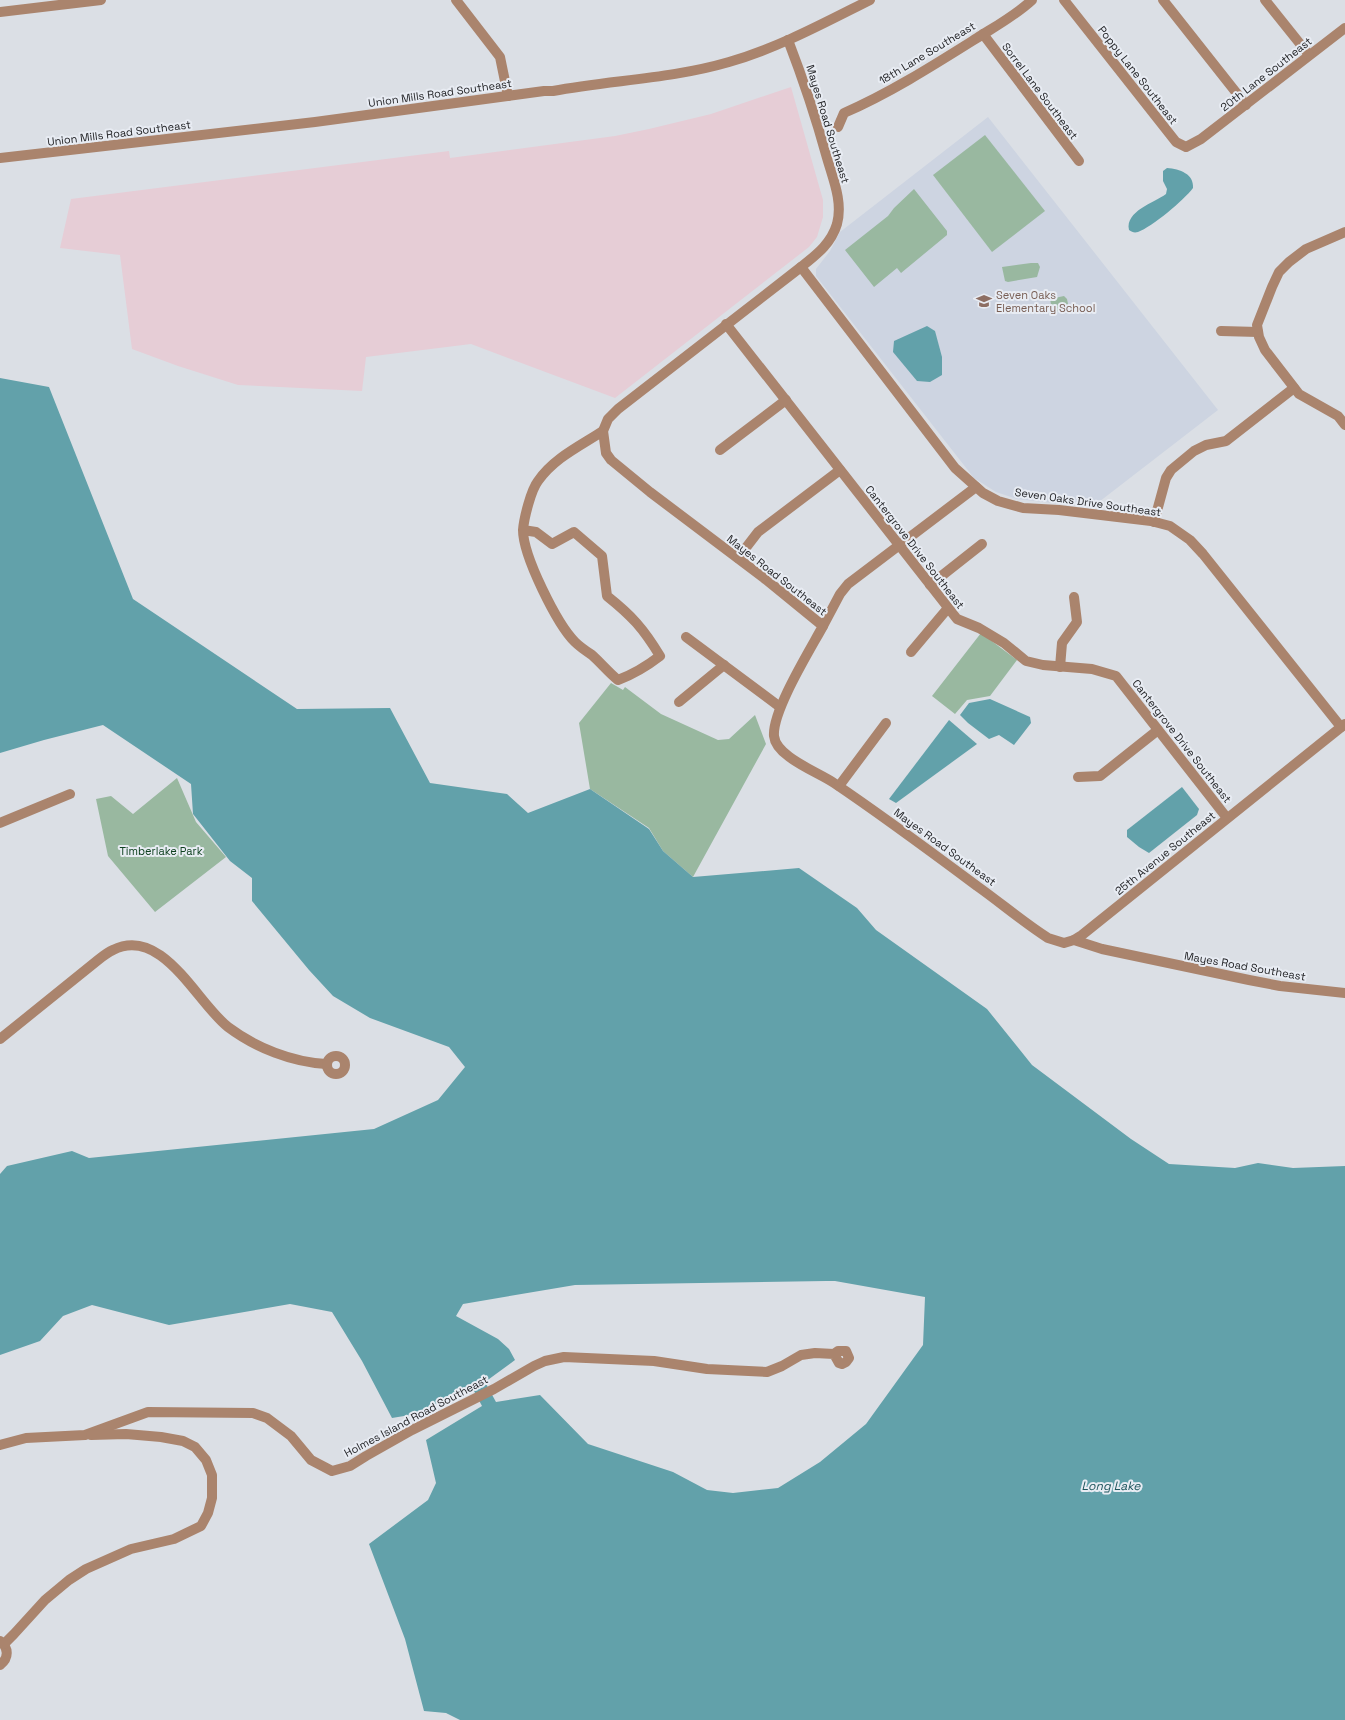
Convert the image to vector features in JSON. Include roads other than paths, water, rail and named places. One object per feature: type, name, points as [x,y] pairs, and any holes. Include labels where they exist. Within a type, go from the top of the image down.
[{"type":"street","points":[[0,12],[101,0]]},
{"type":"street","points":[[456,0],[500,56],[508,96]]},
{"type":"street","name":"Union Mills Road Southeast","points":[[0,158],[316,122],[544,91],[553,92],[687,71],[729,62],[788,40],[870,0]]},
{"type":"street","name":"18th Lane Southeast","points":[[838,127],[844,113],[860,106],[941,61],[1032,0]]},
{"type":"street","name":"Poppy Lane Southeast","points":[[1064,0],[1176,142],[1186,147],[1201,139]]},
{"type":"street","points":[[1163,0],[1246,105]]},
{"type":"street","points":[[1265,0],[1309,55]]},
{"type":"street","name":"20th Lane Southeast","points":[[1201,139],[1345,28]]},
{"type":"street","name":"Sorrel Lane Southeast","points":[[983,34],[1079,162]]},
{"type":"street","name":"Mayes Road Southeast","points":[[788,40],[820,131],[837,194],[839,208],[837,223],[832,236],[821,250],[801,267],[622,405],[608,419],[603,431],[606,453],[611,460],[650,492],[738,558],[823,626],[780,707],[774,725],[774,737],[779,748],[795,760],[824,776],[878,813],[1048,938],[1064,942],[1074,940],[1102,949],[1249,980],[1288,987],[1345,993]]},
{"type":"street","points":[[1345,232],[1306,249],[1279,272],[1257,325],[1265,350],[1299,394],[1338,416],[1345,425]]},
{"type":"street","name":"Seven Oaks Drive Southeast","points":[[801,267],[955,468],[983,493],[998,501],[1023,508],[1059,510],[1154,522],[1170,526],[1190,540],[1203,554],[1343,726]]},
{"type":"street","name":"Cantergrove Drive Southeast","points":[[726,324],[957,619],[980,628],[1004,643],[1026,661],[1043,665],[1092,669],[1116,676],[1227,818]]},
{"type":"street","points":[[1221,331],[1258,332]]},
{"type":"street","points":[[1154,522],[1166,478],[1171,470],[1194,451],[1206,445],[1226,441],[1294,388]]},
{"type":"street","points":[[720,450],[786,400]]},
{"type":"street","points":[[523,530],[536,532],[552,544],[574,532],[602,556],[606,596],[629,614],[645,632],[660,656],[640,670],[618,680],[574,642],[552,608],[526,552],[523,530],[530,501],[537,482],[553,463],[603,431]]},
{"type":"street","points":[[738,558],[758,532],[840,470]]},
{"type":"street","points":[[823,626],[840,594],[848,584],[976,487]]},
{"type":"street","points":[[930,585],[982,544]]},
{"type":"street","points":[[1060,666],[1062,643],[1076,622],[1074,597]]},
{"type":"street","points":[[911,652],[948,608]]},
{"type":"street","points":[[686,637],[780,707]]},
{"type":"street","points":[[679,702],[724,665]]},
{"type":"street","points":[[839,786],[886,723]]},
{"type":"street","name":"25th Avenue Southeast","points":[[1074,940],[1082,936],[1343,726]]},
{"type":"street","points":[[1078,777],[1100,776],[1158,730]]},
{"type":"street","points":[[0,823],[51,800],[70,794]]},
{"type":"street","points":[[0,1039],[98,960],[114,949],[135,946],[151,950],[171,964],[213,1014],[228,1027],[250,1041],[289,1058],[326,1064]]},
{"type":"street","name":"Holmes Island Road Southeast","points":[[0,1445],[26,1438],[85,1435],[148,1412],[253,1414],[267,1418],[291,1436],[311,1460],[332,1471],[350,1466],[412,1430],[475,1399],[540,1364],[564,1357],[654,1362],[707,1369],[767,1372],[782,1366],[801,1355],[815,1353],[834,1354]]},
{"type":"street","points":[[0,1665],[7,1656],[6,1648],[2,1642],[14,1634],[45,1600],[69,1580],[86,1569],[130,1549],[174,1539],[201,1526],[208,1513],[212,1498],[212,1476],[206,1460],[195,1447],[183,1441],[161,1437],[126,1434],[85,1435]]},
{"type":"water","points":[[1167,168],[1181,171],[1189,176],[1193,183],[1193,188],[1175,206],[1151,225],[1138,232],[1129,230],[1131,218],[1136,213],[1166,194],[1167,189],[1163,181],[1163,171]]},
{"type":"water","points":[[927,326],[935,331],[942,357],[942,375],[930,382],[917,381],[893,352],[894,341]]},
{"type":"water","name":"Long Lake","points":[[0,378],[49,387],[133,599],[297,709],[390,708],[430,783],[507,794],[528,813],[590,789],[649,829],[663,851],[693,877],[799,868],[857,908],[876,930],[987,1009],[1032,1065],[1131,1139],[1169,1164],[1235,1168],[1258,1163],[1293,1168],[1345,1166],[1345,1720],[460,1720],[446,1713],[424,1711],[405,1639],[369,1544],[428,1500],[436,1483],[426,1440],[482,1406],[473,1389],[410,1415],[392,1418],[362,1361],[332,1312],[290,1304],[169,1325],[92,1305],[63,1316],[40,1341],[0,1355],[0,1174],[7,1166],[72,1151],[89,1158],[374,1129],[438,1100],[465,1067],[449,1047],[370,1018],[333,996],[309,970],[252,901],[252,878],[230,861],[193,814],[191,784],[103,725],[0,753]],"holes":[[[835,1281],[925,1297],[923,1345],[866,1424],[820,1462],[778,1488],[733,1493],[707,1490],[673,1472],[588,1444],[540,1395],[496,1402],[485,1382],[515,1360],[509,1349],[498,1339],[456,1316],[463,1304],[575,1285]]]},
{"type":"water","points":[[990,699],[1030,717],[1031,723],[1014,745],[999,735],[989,739],[960,715],[969,703]]},
{"type":"water","points":[[949,720],[977,744],[896,803],[889,799]]},
{"type":"water","points":[[1182,787],[1199,809],[1197,815],[1149,853],[1127,837],[1127,830]]},
{"type":"place","name":"Seven Oaks Elementary School","points":[[984,301]]},
{"type":"park label","name":"Timberlake Park","points":[[161,851]]}]
